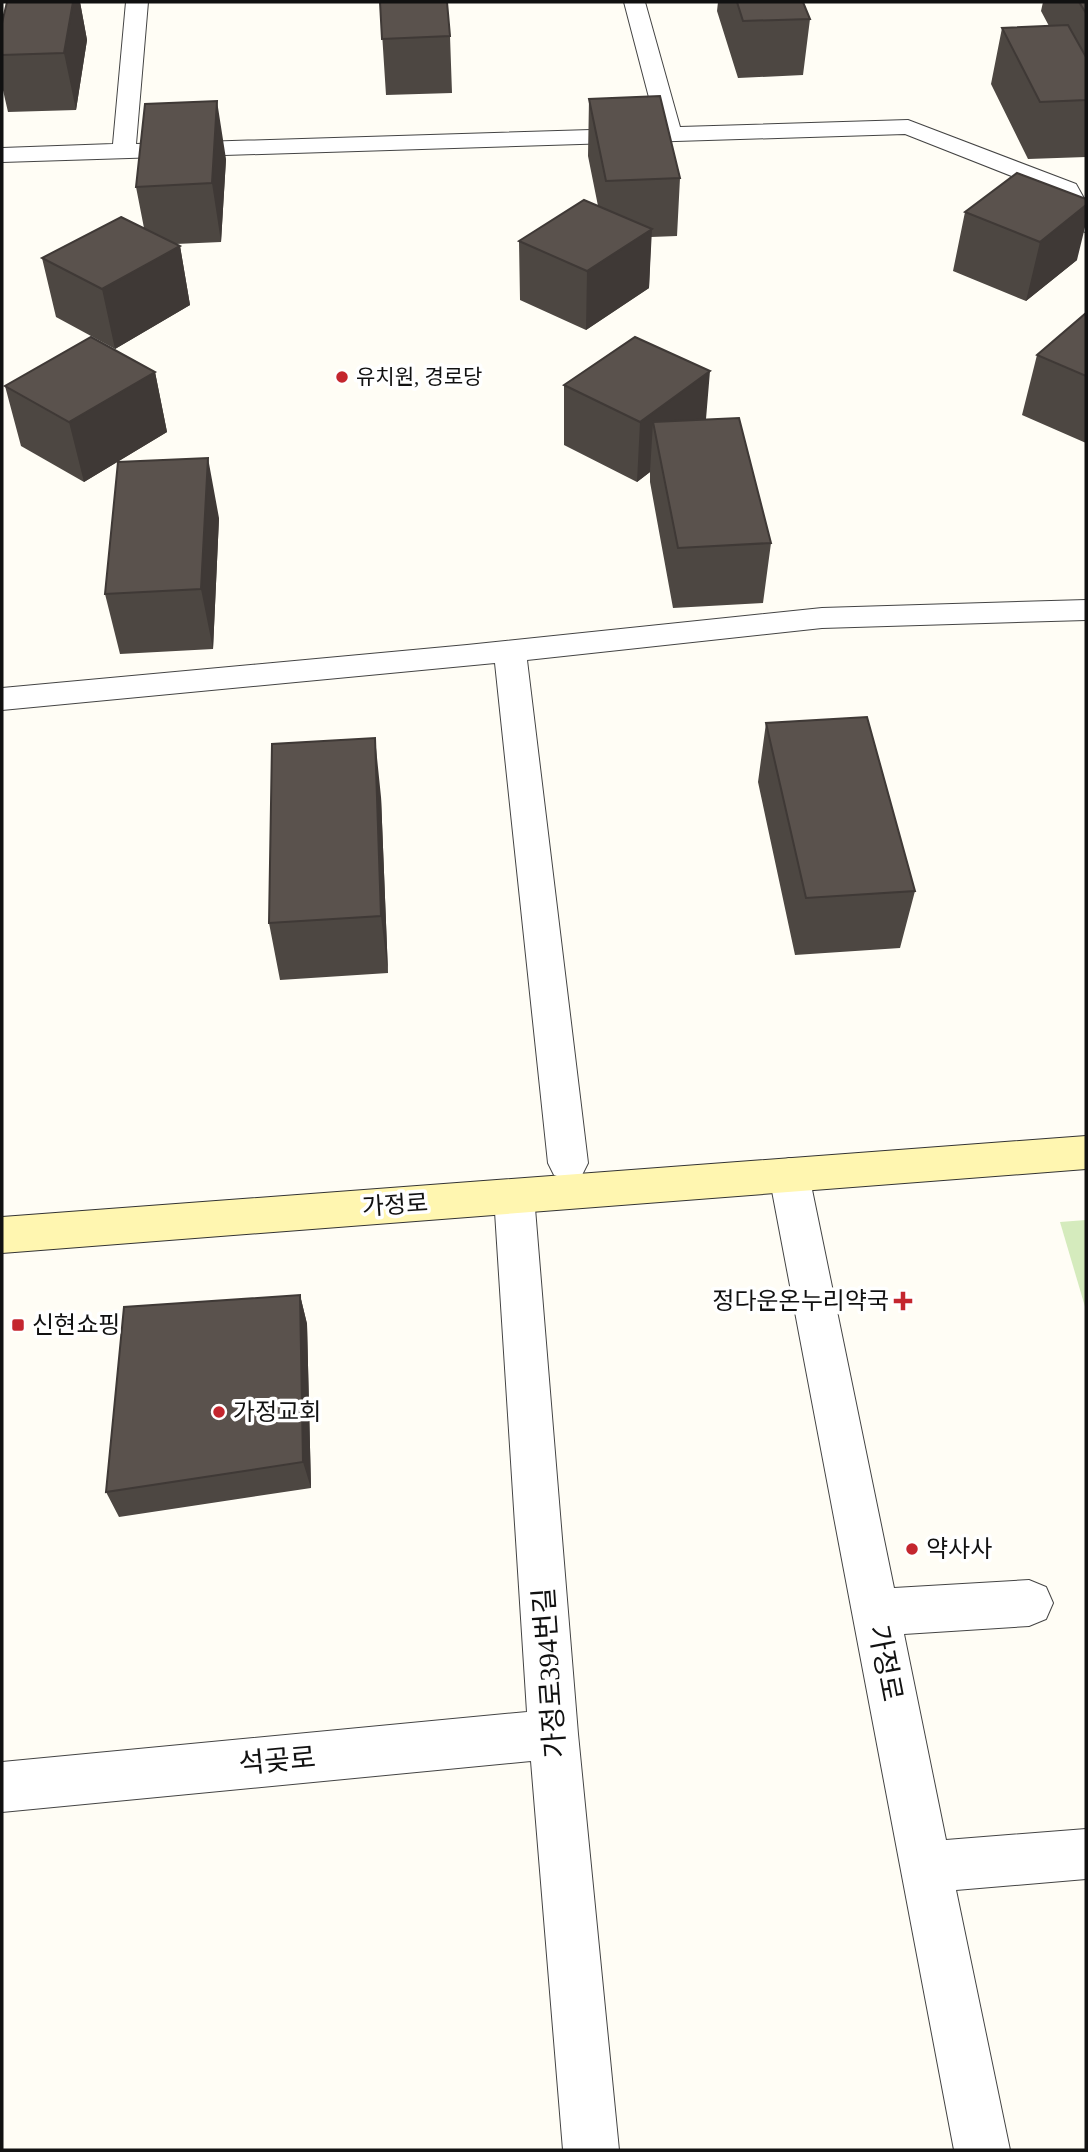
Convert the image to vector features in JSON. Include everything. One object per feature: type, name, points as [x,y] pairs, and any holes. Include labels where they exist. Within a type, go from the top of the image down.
[{"type":"street","points":[[124,151],[137,2]]},
{"type":"street","points":[[635,2],[670,134]]},
{"type":"street","points":[[2,155],[908,127],[1066,189],[1086,225]]},
{"type":"street","points":[[2,699],[510,651],[822,618],[1086,610]]},
{"type":"street","points":[[510,651],[568,1163]]},
{"type":"street","name":"가정로","points":[[2,1235],[1086,1152]]},
{"type":"street","name":"가정로","points":[[789,1175],[982,2150]]},
{"type":"street","name":"가정로394번길","points":[[514,1196],[553,1734],[591,2150]]},
{"type":"street","points":[[876,1612],[1029,1603]]},
{"type":"street","name":"석곶로","points":[[2,1787],[553,1734]]},
{"type":"street","points":[[926,1867],[1086,1854]]},
{"type":"green space","points":[[1086,1220],[1086,1310],[1060,1222]]},
{"type":"building","points":[[7,2],[73,2],[64,53],[2,55],[2,23]]},
{"type":"building","points":[[380,2],[447,2],[450,36],[382,39]]},
{"type":"building","points":[[737,2],[803,2],[810,19],[743,21]]},
{"type":"building","points":[[1079,2],[1086,2],[1086,13]]},
{"type":"building","points":[[1068,25],[1086,57],[1086,100],[1040,102],[1002,28]]},
{"type":"building","points":[[660,96],[680,178],[606,181],[589,99]]},
{"type":"building","points":[[217,101],[212,183],[136,187],[145,104]]},
{"type":"building","points":[[1017,173],[1086,199],[1086,205],[1040,242],[965,212]]},
{"type":"building","points":[[584,200],[652,229],[587,271],[519,241]]},
{"type":"building","points":[[121,217],[180,246],[102,289],[42,258]]},
{"type":"building","points":[[1086,313],[1086,376],[1037,355]]},
{"type":"building","points":[[91,337],[155,372],[69,422],[5,386]]},
{"type":"building","points":[[635,337],[710,371],[640,422],[564,385]]},
{"type":"building","points":[[739,418],[771,543],[678,548],[653,422]]},
{"type":"building","points":[[208,458],[201,589],[105,594],[118,462]]},
{"type":"building","points":[[867,717],[915,891],[806,898],[766,723]]},
{"type":"building","points":[[375,738],[381,916],[269,923],[272,744]]},
{"type":"building","name":"가정교회","points":[[300,1295],[303,1462],[106,1492],[124,1307]]},
{"type":"place","name":"유치원, 경로당","points":[[342,377]]},
{"type":"place","name":"정다운온누리약국","points":[[903,1301]]},
{"type":"place","name":"신현쇼핑","points":[[18,1325]]},
{"type":"place","name":"가정교회","points":[[219,1412]]},
{"type":"place","name":"약사사","points":[[912,1549]]}]
